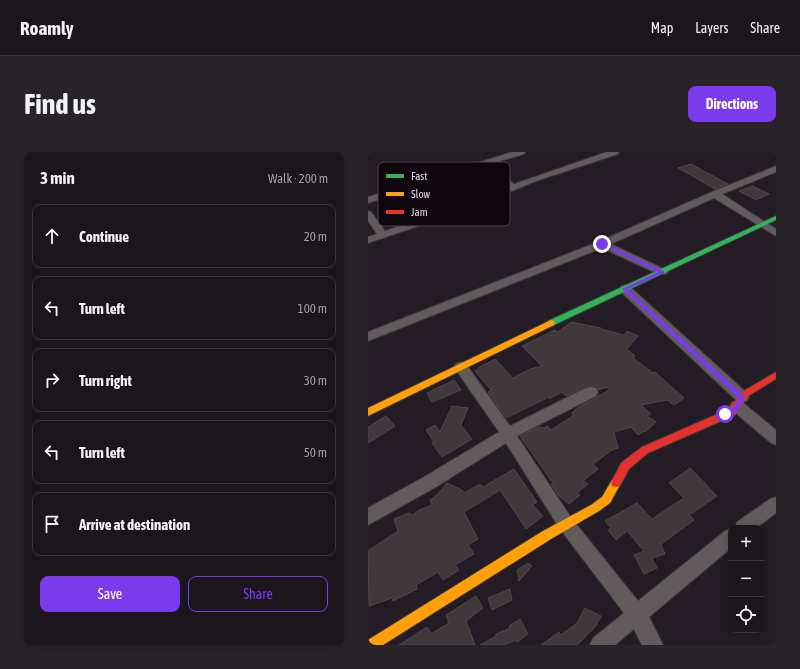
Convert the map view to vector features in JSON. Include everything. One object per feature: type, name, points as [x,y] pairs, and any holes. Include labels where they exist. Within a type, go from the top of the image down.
[{"type":"street","points":[[490,162],[521,152]]},
{"type":"street","points":[[510,188],[615,152]]},
{"type":"street","points":[[368,337],[602,244],[776,169]]},
{"type":"street","points":[[715,194],[761,225],[776,233]]},
{"type":"street","points":[[368,200],[378,197]]},
{"type":"street","points":[[368,214],[383,235]]},
{"type":"street","points":[[368,412],[776,218]]},
{"type":"street","points":[[368,240],[410,226]]},
{"type":"street","points":[[602,244],[662,272]]},
{"type":"street","points":[[625,289],[776,439]]},
{"type":"street","points":[[461,367],[508,434],[566,524],[637,615],[653,645]]},
{"type":"street","points":[[371,645],[606,500],[625,466],[645,450],[732,412],[753,389],[776,375]]},
{"type":"street","points":[[368,517],[430,482],[508,434],[591,392]]},
{"type":"street","points":[[747,525],[776,504]]},
{"type":"street","points":[[600,645],[728,539]]},
{"type":"building","points":[[691,164],[728,184],[715,189],[678,168]]},
{"type":"building","points":[[752,186],[769,194],[756,200],[739,191]]},
{"type":"building","points":[[571,322],[601,328],[624,335],[627,331],[638,336],[627,349],[635,356],[633,358],[653,373],[655,372],[684,398],[674,405],[667,400],[641,405],[651,414],[647,416],[656,422],[645,432],[644,431],[638,435],[631,427],[614,432],[618,448],[612,450],[593,464],[598,469],[583,481],[588,484],[577,493],[580,495],[569,504],[559,496],[551,484],[553,483],[520,436],[539,427],[544,428],[547,426],[551,430],[574,415],[572,413],[577,408],[609,390],[607,387],[598,390],[596,387],[586,387],[566,396],[562,392],[506,418],[488,392],[491,390],[475,371],[495,359],[513,378],[530,369],[542,366],[522,346],[555,330],[558,332]]},
{"type":"building","points":[[454,380],[461,390],[432,402],[427,393]]},
{"type":"building","points":[[452,406],[468,408],[461,425],[472,439],[442,457],[432,443],[434,442],[426,430],[435,425],[440,432]]},
{"type":"building","points":[[386,416],[395,426],[368,443],[368,427]]},
{"type":"building","points":[[690,468],[717,496],[689,515],[694,520],[661,544],[665,554],[652,558],[657,568],[644,574],[634,555],[644,551],[627,531],[616,540],[608,530],[611,528],[605,521],[637,503],[652,519],[684,498],[669,483]]},
{"type":"building","points":[[514,469],[537,502],[533,505],[543,516],[526,529],[500,490],[464,512],[478,539],[468,545],[474,554],[455,565],[459,570],[443,580],[438,572],[416,585],[417,589],[393,601],[392,598],[369,606],[368,551],[398,531],[394,519],[409,513],[413,515],[419,510],[432,505],[430,500],[437,495],[447,483],[462,490],[464,493],[480,484],[483,487]]},
{"type":"building","points":[[528,563],[532,566],[519,581],[517,570]]},
{"type":"building","points":[[510,589],[512,600],[492,610],[488,598]]},
{"type":"building","points":[[476,596],[483,608],[466,621],[475,645],[399,645],[427,627],[431,634],[449,623],[446,615]]},
{"type":"building","points":[[585,608],[601,616],[596,626],[577,645],[541,645],[559,632],[561,635],[577,623]]},
{"type":"building","points":[[520,619],[528,634],[517,642],[516,640],[504,645],[480,645],[496,636],[496,634],[510,628],[509,626]]},
{"type":"traffic: fast","points":[[551,323],[776,218]]},
{"type":"traffic: slow","points":[[368,412],[551,323]]},
{"type":"traffic: slow","points":[[371,645],[547,535],[595,508],[606,500],[616,483]]},
{"type":"traffic: jam","points":[[616,483],[625,466],[645,450],[732,412],[745,394],[776,375]]},
{"type":"route","points":[[602,244],[662,272],[625,289],[742,397],[736,409],[725,414]]}]
